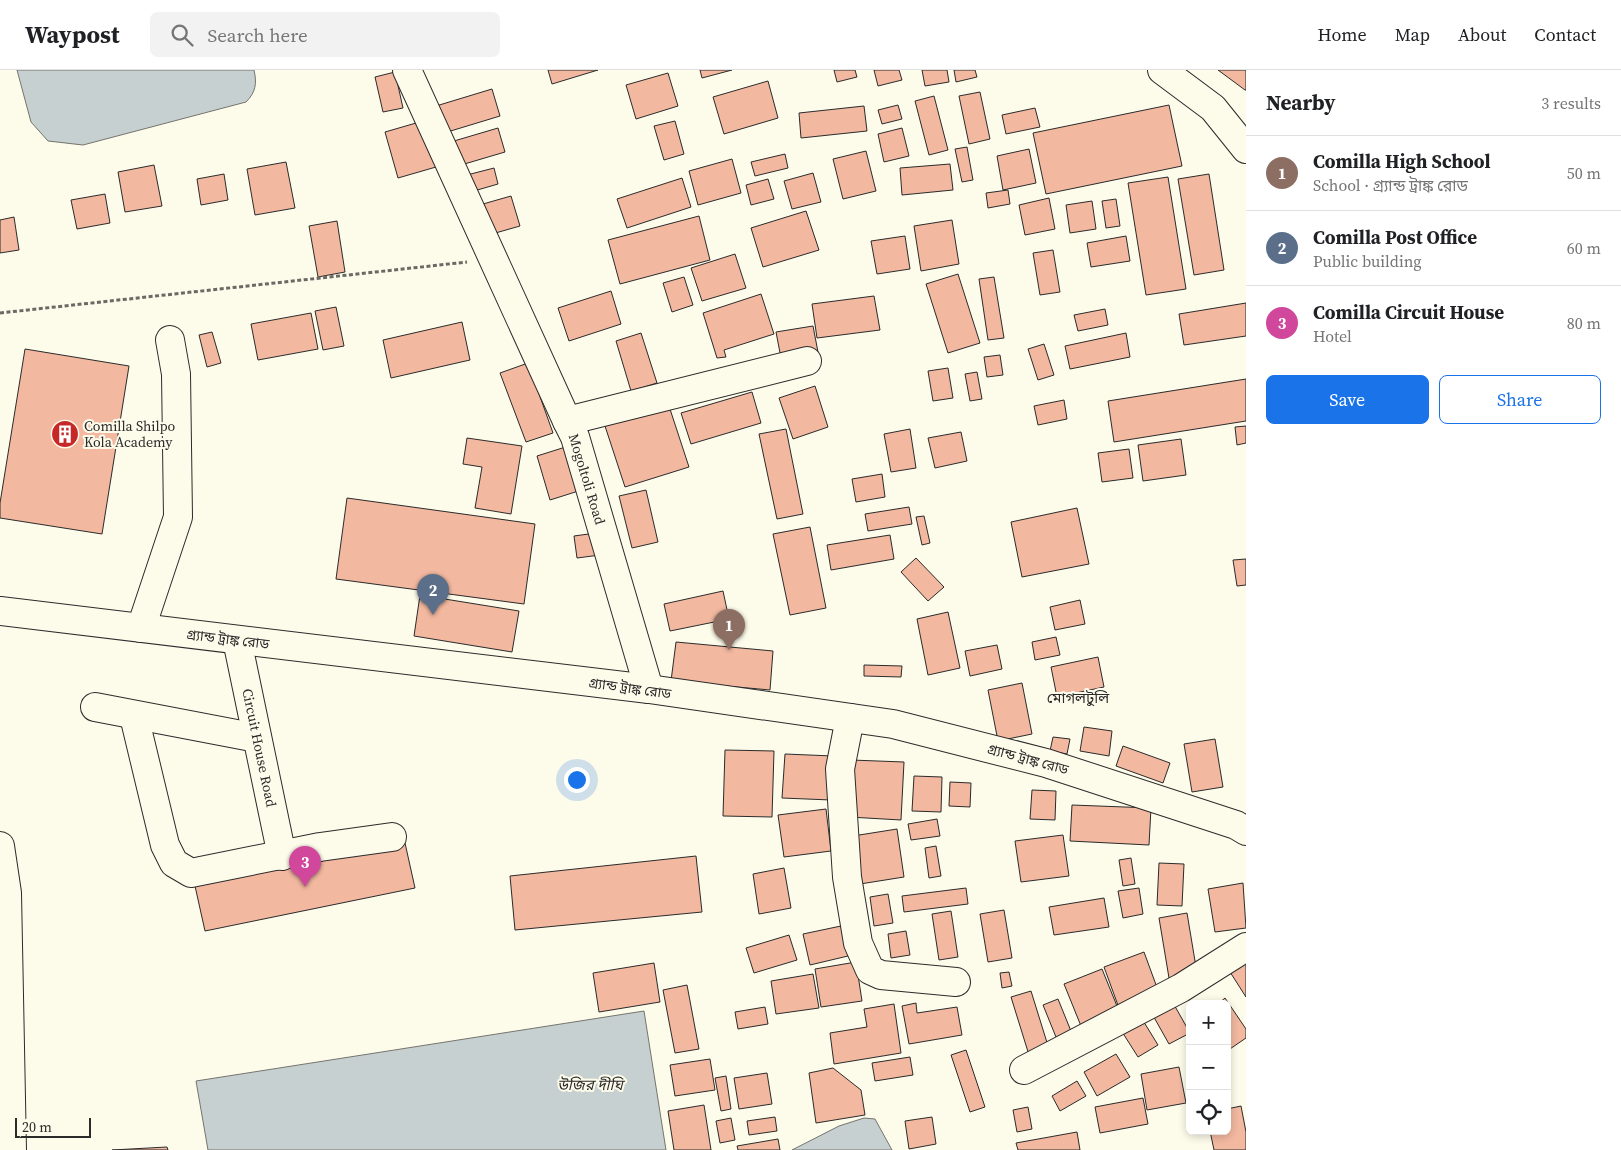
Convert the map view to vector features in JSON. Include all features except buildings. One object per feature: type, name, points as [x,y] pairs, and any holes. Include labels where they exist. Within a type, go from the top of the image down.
[{"type":"main road","points":[[407,70],[567,421]]},
{"type":"main road","points":[[1162,70],[1213,108],[1246,149]]},
{"type":"main road","points":[[141,628],[178,518],[176,374],[170,340]]},
{"type":"main road","name":"Mogoltoli Road","points":[[649,689],[575,437],[567,421],[807,362]]},
{"type":"main road","name":"গ্র্যান্ড ট্রাঙ্ক রোড","points":[[0,611],[649,689],[893,724],[1046,763],[1243,826]]},
{"type":"main road","name":"Circuit House Road","points":[[237,640],[282,856]]},
{"type":"main road","points":[[95,707],[134,716],[257,738]]},
{"type":"main road","points":[[134,716],[165,845],[174,863],[191,873],[320,847],[392,837]]},
{"type":"main road","points":[[850,718],[840,769],[847,878],[858,943],[870,970],[881,975],[956,982]]},
{"type":"main road","points":[[0,846],[7,893],[12,1150]]},
{"type":"main road","points":[[1024,1070],[1181,988],[1246,947]]},
{"type":"path","points":[[0,313],[492,259]]},
{"type":"water","points":[[17,70],[254,70],[255,83],[254,91],[246,102],[83,145],[48,141],[31,122]]},
{"type":"water","name":"উজির দীঘি","points":[[644,1011],[666,1150],[208,1150],[196,1081]]},
{"type":"water","points":[[864,1118],[875,1119],[892,1150],[792,1150],[839,1126]]},
{"type":"place","name":"Comilla Shilpo Kola Academy","points":[[65,434]]},
{"type":"place","name":"Comilla Post Office","points":[[433,615]]},
{"type":"place","name":"Comilla High School","points":[[729,650]]},
{"type":"place","name":"Comilla Circuit House","points":[[305,887]]},
{"type":"district","name":"মোগলটুলি","points":[[1078,698]]}]
